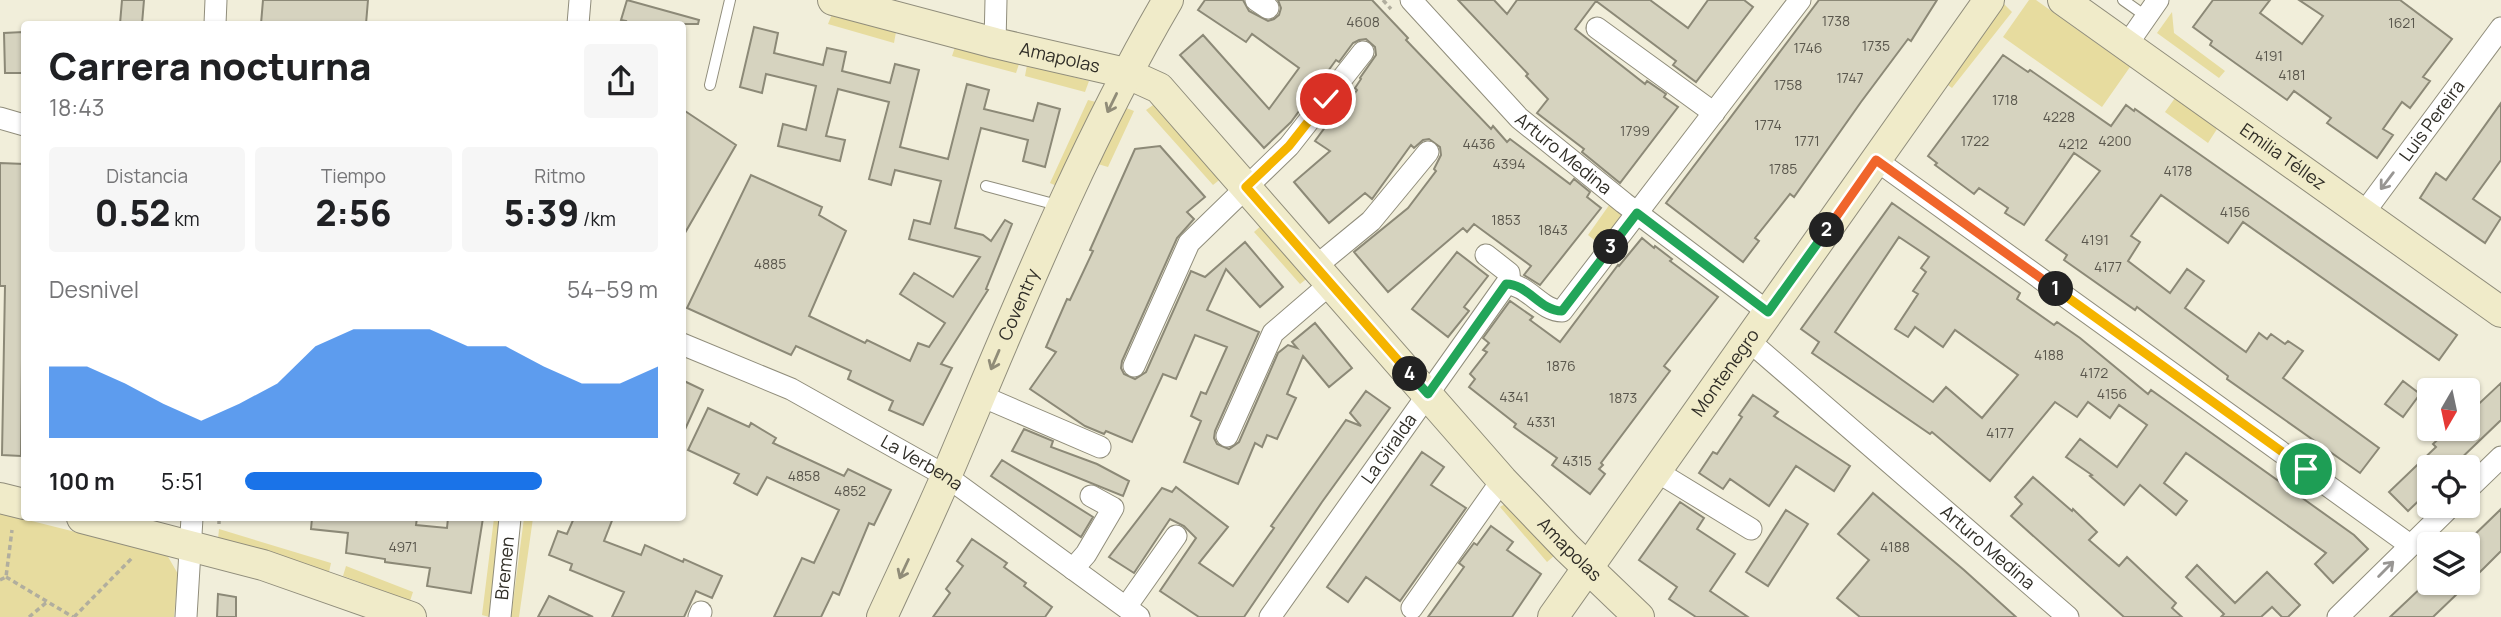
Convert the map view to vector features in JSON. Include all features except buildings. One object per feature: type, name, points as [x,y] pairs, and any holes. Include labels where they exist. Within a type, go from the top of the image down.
[{"type":"street","points":[[215,21],[216,0]]},
{"type":"street","points":[[578,21],[580,0]]},
{"type":"street","name":"Amapolas","points":[[833,0],[995,43],[1126,73],[1159,88],[1502,480],[1639,617]]},
{"type":"street","points":[[995,43],[996,0]]},
{"type":"street","name":"Coventry","points":[[882,617],[946,476],[1061,206],[1126,73],[1168,0]]},
{"type":"street","name":"Arturo Medina","points":[[1411,0],[1519,118],[1637,213],[1768,312]]},
{"type":"street","name":"Montenegro","points":[[1553,617],[1989,0]]},
{"type":"street","name":"Emilia Téllez","points":[[2063,0],[2501,312]]},
{"type":"street","points":[[1486,255],[1509,274],[1510,284],[1515,284],[1553,311],[1562,311],[1714,113],[1789,4]]},
{"type":"street","points":[[2126,46],[2152,9]]},
{"type":"street","points":[[1597,28],[1714,113]]},
{"type":"street","name":"Luis Pereira","points":[[2363,214],[2501,28]]},
{"type":"street","points":[[1134,366],[1189,243],[1289,146],[1363,52]]},
{"type":"street","points":[[0,118],[21,124]]},
{"type":"street","points":[[1227,436],[1273,333],[1428,152]]},
{"type":"street","points":[[1876,160],[2410,545]]},
{"type":"street","name":"La Giralda","points":[[1269,617],[1506,284],[1510,284]]},
{"type":"street","name":"Arturo Medina","points":[[1748,340],[2068,617]]},
{"type":"street","name":"La Verbena","points":[[686,346],[791,389],[946,476],[1133,612]]},
{"type":"street","points":[[979,395],[1100,447]]},
{"type":"street","points":[[2480,477],[2501,457]]},
{"type":"street","points":[[1656,471],[1751,529]]},
{"type":"street","points":[[1412,608],[1502,480]]},
{"type":"street","points":[[1073,569],[1086,554],[1113,508],[1091,496]]},
{"type":"street","points":[[0,498],[18,517]]},
{"type":"street","points":[[2338,617],[2438,518]]},
{"type":"street","points":[[107,521],[191,531],[263,565],[411,617]]},
{"type":"street","name":"Bremen","points":[[499,617],[510,521]]},
{"type":"street","points":[[186,617],[191,531]]},
{"type":"street","points":[[1133,612],[1176,536]]},
{"type":"lane","points":[[710,85],[730,0]]},
{"type":"lane","points":[[2123,0],[2152,9]]},
{"type":"lane","points":[[986,186],[1061,206]]},
{"type":"path","points":[[6,577],[18,517]]},
{"type":"path","points":[[6,577],[74,617],[132,558]]},
{"type":"path","points":[[0,580],[6,577]]},
{"type":"path","points":[[29,617],[47,602]]},
{"type":"shaded area","points":[[2029,0],[2036,0],[2130,67],[2102,107],[2003,37]]},
{"type":"shaded area","points":[[2004,4],[2012,12],[1952,88],[1945,83]]},
{"type":"shaded area","points":[[2172,12],[2174,33],[2225,71],[2219,78],[2157,33]]},
{"type":"shaded area","points":[[832,14],[896,32],[894,43],[828,24]]},
{"type":"shaded area","points":[[955,47],[1019,64],[1016,73],[952,56]]},
{"type":"shaded area","points":[[1027,65],[1089,81],[1085,92],[1025,76]]},
{"type":"shaded area","points":[[2175,98],[2217,129],[2208,143],[2165,112]]},
{"type":"shaded area","points":[[1088,100],[1100,103],[1061,188],[1050,183]]},
{"type":"shaded area","points":[[1156,103],[1223,177],[1213,185],[1146,110]]},
{"type":"shaded area","points":[[1124,107],[1134,111],[1108,167],[1098,164]]},
{"type":"shaded area","points":[[1612,201],[1625,211],[1603,247],[1588,235]]},
{"type":"shaded area","points":[[1263,224],[1309,277],[1300,284],[1254,232]]},
{"type":"shaded area","points":[[1508,502],[1555,555],[1547,562],[1500,507]]},
{"type":"shaded area","points":[[0,513],[21,518],[21,521],[32,521],[167,555],[178,574],[174,617],[0,617]]},
{"type":"shaded area","points":[[494,521],[503,521],[489,617],[482,615]]},
{"type":"shaded area","points":[[524,521],[533,521],[519,617],[511,617]]},
{"type":"shaded area","points":[[219,529],[331,563],[329,572],[270,552],[218,539]]},
{"type":"shaded area","points":[[346,566],[413,592],[410,601],[343,576]]},
{"type":"route","points":[[1326,99],[1289,146],[1246,187],[1428,394],[1506,284],[1515,284],[1553,311],[1562,311],[1637,213],[1768,312],[1876,160],[2306,469]]}]
